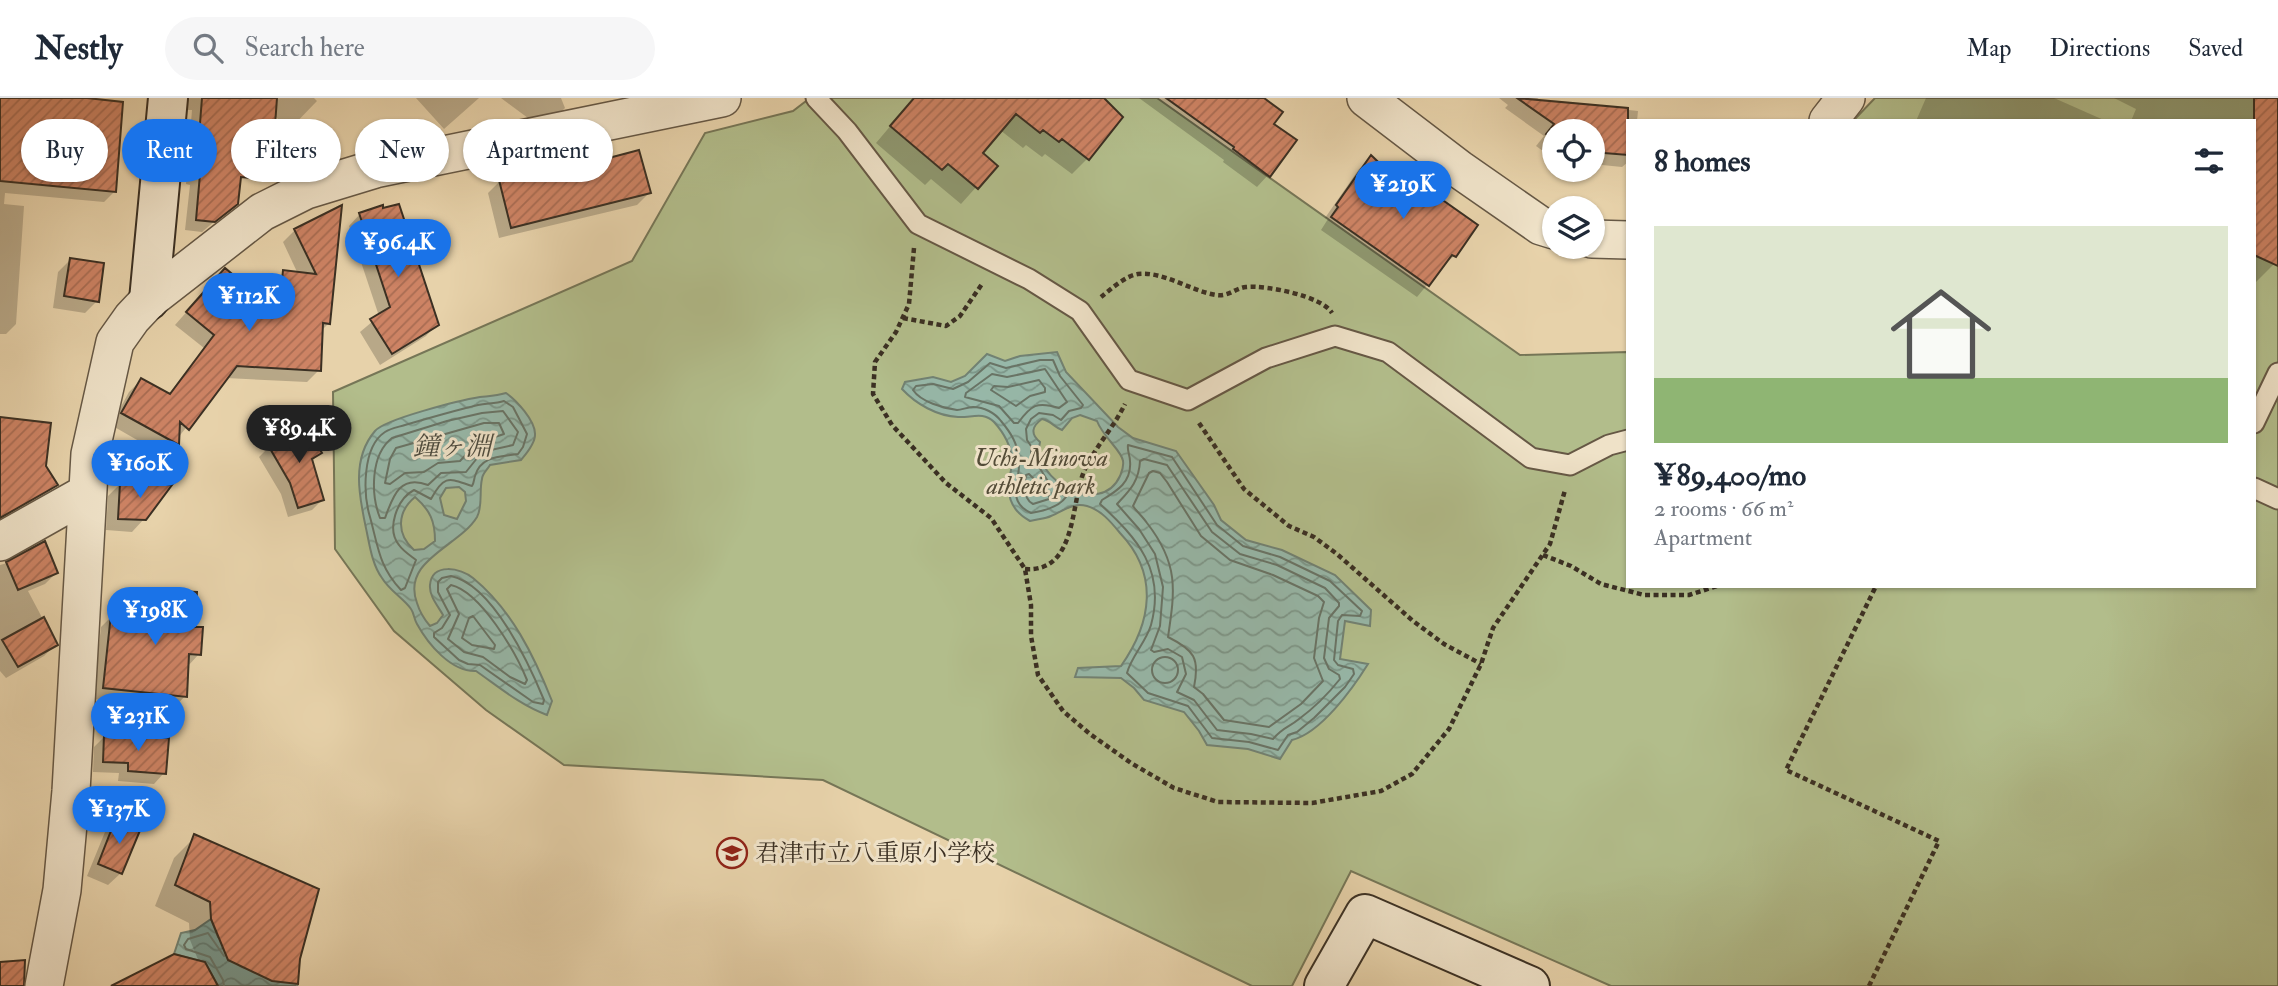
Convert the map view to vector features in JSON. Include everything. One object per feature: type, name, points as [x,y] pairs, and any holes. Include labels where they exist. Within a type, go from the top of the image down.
[{"type":"street","points":[[149,300],[168,98]]},
{"type":"street","points":[[44,986],[61,890],[71,791],[90,454],[115,342],[132,318],[149,300],[262,212],[306,190],[574,113],[722,98]]},
{"type":"street","points":[[1366,98],[1459,169],[1542,226]]},
{"type":"street","points":[[1830,119],[1846,98]]},
{"type":"street","points":[[1605,239],[1626,240]]},
{"type":"street","points":[[0,542],[86,493]]},
{"type":"street","points":[[1324,986],[1365,914],[1530,986]]},
{"type":"lane","points":[[816,98],[846,131],[918,224],[1029,279],[1080,311],[1129,380],[1188,400],[1266,358],[1335,336],[1388,352],[1531,458],[1570,466],[1609,445],[1626,441]]},
{"type":"lane","points":[[2256,419],[2278,373]]},
{"type":"lane","points":[[2256,489],[2278,499]]},
{"type":"path","points":[[918,224],[909,304],[896,332],[875,362],[873,394],[892,425],[946,483],[991,518],[1025,569],[1031,605],[1031,636],[1038,675],[1063,711],[1131,764],[1174,788],[1218,802],[1312,803],[1381,791],[1412,774],[1449,729],[1481,664],[1493,628],[1550,544],[1570,466]]},
{"type":"path","points":[[902,318],[946,326],[960,316],[985,280],[993,262]]},
{"type":"path","points":[[1080,311],[1129,277],[1138,274],[1158,276],[1218,296],[1231,294],[1241,287],[1256,286],[1294,294],[1330,309],[1336,320],[1335,336]]},
{"type":"path","points":[[1188,400],[1204,432],[1244,489],[1289,526],[1314,537],[1337,554],[1413,621],[1444,644],[1481,664]]},
{"type":"path","points":[[1025,569],[1038,570],[1053,562],[1069,535],[1084,470],[1119,417]]},
{"type":"path","points":[[1543,555],[1572,566],[1601,584],[1644,595],[1689,596],[1711,588]]},
{"type":"path","points":[[1869,986],[1939,841],[1786,769],[1875,588]]},
{"type":"green space","name":"Uchi-Minowa athletic park","points":[[810,98],[1157,98],[1520,355],[1626,352],[1626,588],[2256,588],[2256,119],[1855,119],[1875,98],[2278,98],[2278,986],[1611,986],[1351,871],[1292,986],[1252,986],[823,780],[564,765],[486,710],[394,631],[335,549],[333,392],[632,261],[705,133],[793,111]]},
{"type":"water","points":[[1057,352],[1066,372],[1118,427],[1133,438],[1176,451],[1214,505],[1221,520],[1246,540],[1282,550],[1335,575],[1371,610],[1370,626],[1345,621],[1340,659],[1368,664],[1325,719],[1303,736],[1292,740],[1280,759],[1248,749],[1207,745],[1184,712],[1144,700],[1121,678],[1075,677],[1078,668],[1121,666],[1139,632],[1145,615],[1146,581],[1133,549],[1105,517],[1087,506],[1072,506],[1049,517],[1030,521],[1025,518],[1016,510],[1011,500],[1010,449],[994,422],[981,416],[958,417],[935,412],[914,400],[902,389],[905,382],[933,377],[951,382],[965,376],[987,354],[1005,361],[1020,356]],"holes":[[[1080,415],[1097,421],[1122,457],[1123,467],[1111,488],[1098,494],[1084,494],[1056,481],[1046,469],[1040,456],[1040,442],[1034,430],[1042,419],[1062,430],[1072,418]]]},
{"type":"water","name":"鐘ヶ淵","points":[[506,393],[529,417],[534,429],[534,442],[521,460],[490,465],[482,477],[477,517],[469,528],[424,565],[414,588],[419,610],[430,626],[437,623],[443,615],[430,589],[436,573],[448,569],[468,574],[487,591],[510,619],[538,667],[552,701],[547,715],[519,701],[476,671],[449,662],[427,640],[411,609],[385,582],[376,568],[360,494],[362,455],[367,442],[382,426],[441,406]],"holes":[[[459,487],[465,492],[466,501],[457,519],[444,515],[440,498],[446,488]],[[415,497],[431,516],[435,541],[424,549],[414,550],[404,537],[401,523],[405,509]]]},
{"type":"water","points":[[211,919],[218,937],[298,984],[297,986],[218,986],[205,962],[174,954],[181,933],[195,930]]},
{"type":"building","points":[[0,98],[87,98],[123,102],[116,192],[0,181]]},
{"type":"building","points":[[202,98],[277,98],[275,119],[231,119],[231,182],[240,182],[238,204],[215,222],[196,220],[199,182],[217,182],[217,119],[200,119]]},
{"type":"building","points":[[914,98],[1104,98],[1123,117],[1089,160],[1062,139],[1059,142],[1043,130],[1040,133],[1016,114],[983,153],[998,166],[978,189],[948,164],[942,170],[890,126]]},
{"type":"building","points":[[1166,98],[1264,98],[1283,112],[1274,124],[1297,140],[1270,177],[1233,149],[1234,147]]},
{"type":"building","points":[[1517,98],[1628,108],[1626,155],[1605,153],[1605,119],[1547,119]]},
{"type":"building","points":[[2254,98],[2278,98],[2278,266],[2256,256]]},
{"type":"building","points":[[639,150],[651,193],[511,228],[500,182],[613,182],[613,157]]},
{"type":"building","points":[[1371,155],[1401,184],[1407,175],[1478,225],[1456,257],[1452,255],[1429,286],[1331,217],[1338,207],[1336,205]]},
{"type":"building","points":[[399,204],[439,325],[392,354],[370,319],[390,307],[359,213],[383,205],[383,208]]},
{"type":"building","points":[[342,205],[330,324],[323,323],[321,371],[237,366],[189,430],[180,422],[179,445],[121,413],[141,378],[170,394],[214,335],[186,312],[225,268],[279,314],[283,270],[316,274],[294,229]]},
{"type":"building","points":[[70,258],[104,263],[99,302],[64,296]]},
{"type":"building","points":[[0,417],[51,423],[46,466],[58,485],[0,518]]},
{"type":"building","points":[[304,424],[322,453],[312,459],[324,500],[298,508],[290,483],[268,445]]},
{"type":"building","points":[[120,483],[172,485],[146,520],[118,519]]},
{"type":"building","points":[[45,541],[58,573],[18,590],[6,562]]},
{"type":"building","points":[[153,590],[197,592],[195,627],[203,627],[201,655],[189,654],[187,697],[103,688],[111,614],[151,618]]},
{"type":"building","points":[[44,617],[58,645],[18,667],[2,640]]},
{"type":"building","points":[[104,735],[169,738],[166,774],[128,771],[128,763],[103,762]]},
{"type":"building","points":[[116,818],[141,828],[122,874],[98,864]]},
{"type":"building","points":[[194,834],[319,889],[300,959],[298,984],[272,981],[228,960],[211,919],[210,902],[175,885]]},
{"type":"building","points":[[174,954],[205,962],[218,986],[111,986]]},
{"type":"building","points":[[25,960],[24,986],[0,986],[0,962]]},
{"type":"place","name":"君津市立八重原小学校","points":[[732,853]]}]
